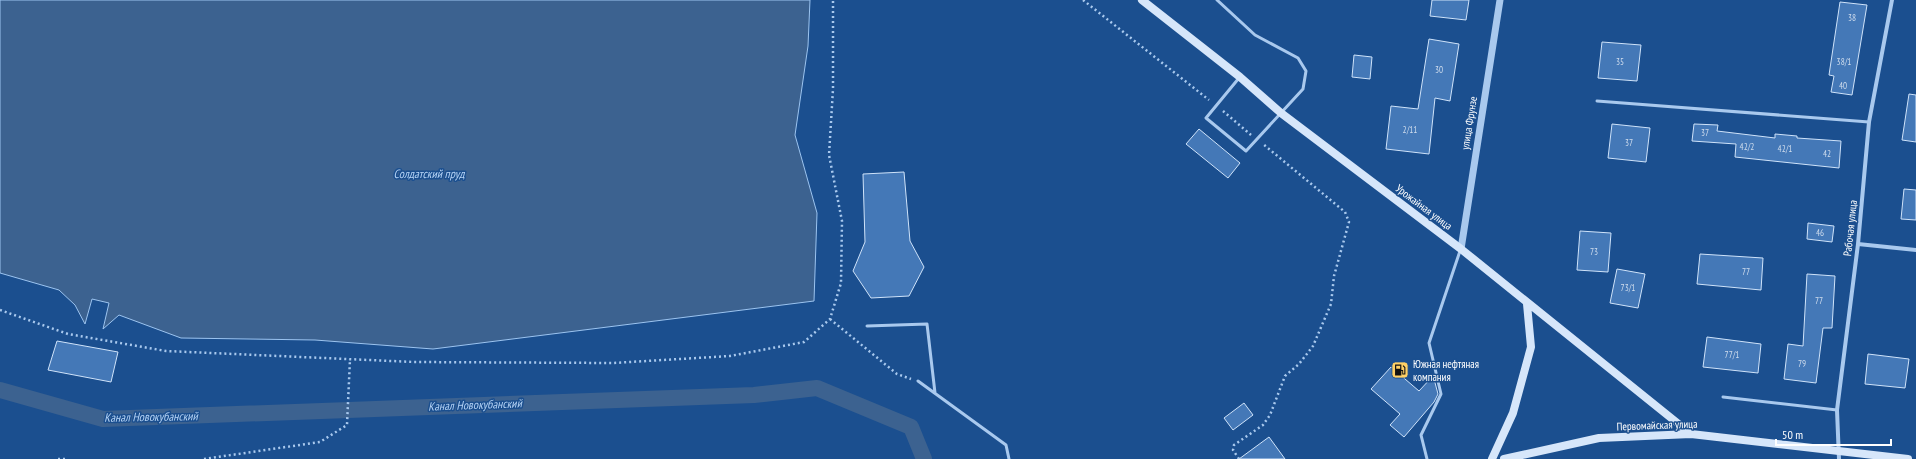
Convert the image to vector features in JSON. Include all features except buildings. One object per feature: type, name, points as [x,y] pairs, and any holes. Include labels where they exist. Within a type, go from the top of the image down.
[{"type":"main road","name":"Урожайная улица","points":[[1142,0],[1240,77],[1281,113],[1461,249],[1527,304],[1691,434]]},
{"type":"main road","points":[[1492,459],[1513,414],[1531,347],[1527,304]]},
{"type":"main road","name":"Первомайская улица","points":[[1504,459],[1531,456],[1599,438],[1691,434],[1839,455],[1908,459]]},
{"type":"street","name":"улица Фрунзе","points":[[1461,249],[1500,0]]},
{"type":"street","name":"Рабочая улица","points":[[1839,455],[1837,410],[1858,244],[1869,122],[1892,0]]},
{"type":"street","points":[[1858,244],[1916,250]]},
{"type":"lane","points":[[1217,0],[1255,35],[1298,58],[1306,71],[1303,89],[1246,151],[1206,118],[1240,77]]},
{"type":"lane","points":[[1597,101],[1869,122]]},
{"type":"lane","points":[[1427,459],[1421,435],[1441,394],[1429,343],[1461,249]]},
{"type":"lane","points":[[867,326],[927,324],[935,393]]},
{"type":"lane","points":[[918,381],[1006,445],[1009,459]]},
{"type":"lane","points":[[1723,397],[1837,410]]},
{"type":"path","points":[[0,310],[68,334],[166,351],[350,360],[414,362],[613,362],[730,356],[804,342],[830,319],[840,283],[842,221],[829,155],[833,89],[833,0]]},
{"type":"path","points":[[1083,0],[1257,139],[1345,212],[1349,222],[1334,276],[1331,304],[1313,346],[1299,364],[1285,376],[1270,415],[1263,425],[1234,445],[1233,450],[1239,459]]},
{"type":"path","points":[[830,319],[897,374],[918,381]]},
{"type":"path","points":[[204,459],[320,442],[347,425],[350,360]]},
{"type":"path","points":[[58,459],[66,459]]},
{"type":"water","name":"Солдатский пруд","points":[[0,0],[810,0],[808,46],[795,135],[817,213],[814,301],[433,349],[315,340],[181,338],[119,315],[103,329],[109,303],[92,299],[85,324],[75,305],[59,290],[0,273]]},
{"type":"waterway","name":"Канал Новокубанский","points":[[0,390],[103,419],[754,395],[817,388],[911,427],[924,459]]},
{"type":"place","name":"Южная нефтяная компания","points":[[1400,370]]}]
